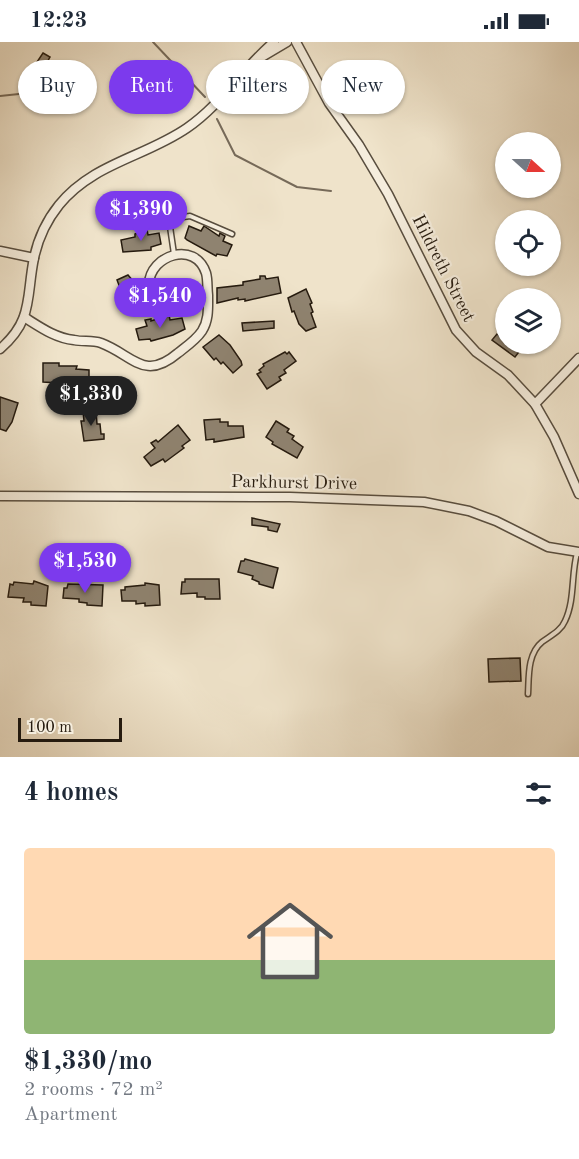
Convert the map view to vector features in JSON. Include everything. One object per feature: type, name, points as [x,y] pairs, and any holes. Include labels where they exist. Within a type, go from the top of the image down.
[{"type":"street","points":[[0,349],[14,335],[24,317],[31,295],[34,258],[48,223],[58,207],[78,186],[101,170],[186,129],[213,108],[274,42]]},
{"type":"street","points":[[259,58],[287,42]]},
{"type":"street","name":"Hildreth Street","points":[[296,42],[329,103],[369,160],[388,194],[456,330],[476,351],[508,375],[535,405],[554,437],[579,494]]},
{"type":"street","points":[[0,251],[34,258]]},
{"type":"street","points":[[24,317],[61,338],[99,343],[140,365],[155,367],[170,360],[201,331],[207,318],[208,296],[207,275],[201,263],[189,255],[174,254],[164,259],[150,275],[149,285],[155,296],[166,300],[208,296]]},
{"type":"street","points":[[535,405],[579,358]]},
{"type":"street","name":"Parkhurst Drive","points":[[0,496],[290,497],[424,502],[469,511],[496,521],[548,547],[578,553]]},
{"type":"lane","points":[[123,226],[181,217],[197,217],[232,234]]},
{"type":"lane","points":[[169,220],[174,254]]},
{"type":"lane","points":[[528,694],[532,656],[540,643],[564,623],[570,606],[573,572],[578,553]]},
{"type":"building","points":[[43,53],[50,57],[48,60],[38,60]]},
{"type":"building","points":[[189,226],[201,231],[204,226],[219,236],[220,233],[225,236],[223,241],[232,245],[227,256],[217,254],[216,256],[187,240],[185,238]]},
{"type":"building","points":[[147,229],[148,235],[159,233],[161,244],[151,247],[151,250],[123,252],[121,240],[135,237],[135,234]]},
{"type":"building","points":[[128,275],[135,283],[140,300],[139,304],[128,308],[124,298],[121,300],[119,294],[122,293],[117,280]]},
{"type":"building","points":[[260,276],[265,276],[266,279],[278,277],[281,293],[245,301],[245,299],[238,300],[238,298],[217,303],[217,288],[243,285],[243,282],[260,279]]},
{"type":"building","points":[[306,289],[312,303],[310,304],[313,312],[311,313],[316,327],[306,331],[299,324],[294,311],[292,312],[288,298]]},
{"type":"building","points":[[169,315],[170,320],[182,318],[185,329],[151,341],[150,339],[139,340],[136,329],[147,326],[145,320],[151,319],[151,321]]},
{"type":"building","points":[[274,321],[274,328],[243,331],[242,323]]},
{"type":"building","points":[[219,335],[230,345],[241,361],[242,365],[233,373],[223,362],[221,364],[216,358],[214,360],[203,347]]},
{"type":"building","points":[[285,352],[287,354],[289,352],[296,361],[284,370],[286,373],[279,377],[281,380],[267,389],[257,374],[261,372],[259,370],[264,366],[263,364]]},
{"type":"building","points":[[43,363],[59,363],[59,366],[77,366],[76,369],[89,370],[89,382],[76,384],[43,382]]},
{"type":"building","points":[[0,397],[18,403],[12,422],[6,431],[0,429]]},
{"type":"building","points":[[83,411],[96,411],[97,424],[100,424],[104,439],[84,441],[81,421],[84,421]]},
{"type":"building","points":[[220,419],[220,422],[228,422],[228,426],[243,426],[244,437],[214,442],[214,439],[206,440],[204,420]]},
{"type":"building","points":[[276,421],[289,429],[287,432],[294,436],[292,439],[303,447],[297,458],[272,444],[273,442],[266,437]]},
{"type":"building","points":[[178,425],[190,440],[182,446],[184,448],[165,462],[163,459],[151,466],[144,457],[155,448],[151,443],[156,440],[158,442]]},
{"type":"building","points":[[252,518],[280,524],[277,532],[268,530],[268,527],[252,525]]},
{"type":"building","points":[[245,559],[278,568],[273,588],[259,584],[252,579],[253,576],[238,572],[241,561]]},
{"type":"building","points":[[185,579],[219,579],[220,599],[197,597],[197,593],[181,594],[182,582],[185,582]]},
{"type":"building","points":[[34,581],[48,586],[46,606],[31,605],[31,602],[23,602],[24,598],[8,597],[10,584],[13,585],[14,582],[33,584]]},
{"type":"building","points":[[145,583],[159,585],[160,605],[145,606],[145,603],[136,604],[136,601],[122,601],[121,590],[125,590],[125,587],[145,585]]},
{"type":"building","points":[[68,584],[103,585],[102,606],[87,605],[87,603],[79,602],[79,599],[63,598],[64,588],[67,588]]},
{"type":"building","points":[[520,658],[521,681],[489,682],[488,659]]},
{"type":"waterway","points":[[153,42],[205,97]]},
{"type":"waterway","points":[[0,96],[18,94]]},
{"type":"waterway","points":[[217,119],[235,155],[297,187],[331,191]]}]
